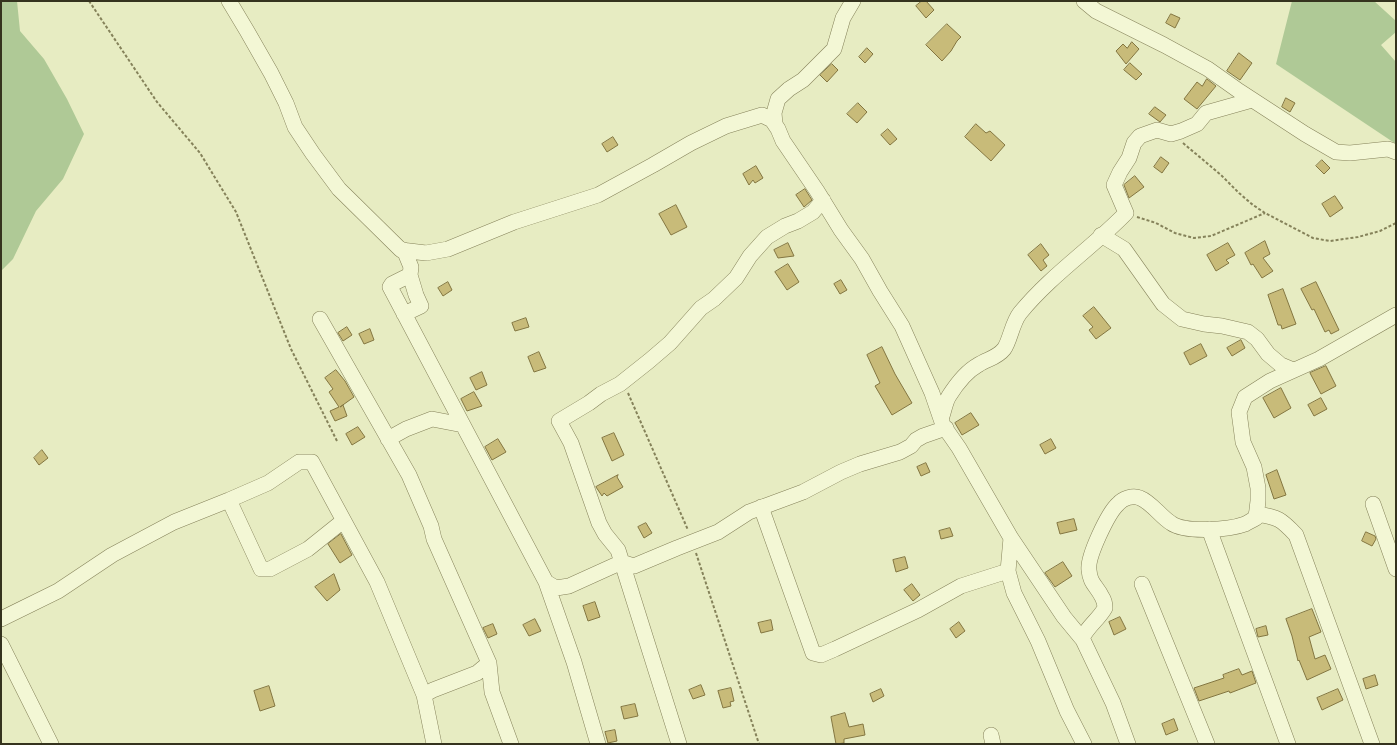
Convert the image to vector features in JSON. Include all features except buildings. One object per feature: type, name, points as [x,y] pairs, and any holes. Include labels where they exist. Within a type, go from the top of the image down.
[{"type":"street","points":[[228,1],[271,73],[286,103],[295,127],[313,154],[339,189],[401,250],[426,253],[448,249],[514,222],[598,195],[691,143],[726,126],[762,115],[772,120],[783,141],[823,200],[841,230],[862,259],[902,326],[932,393],[943,424],[959,448],[1011,538],[1064,617],[1082,638],[1113,703],[1128,744]]},
{"type":"street","points":[[775,124],[774,112],[778,100],[789,89],[804,80],[834,49],[843,18],[853,1]]},
{"type":"street","points":[[1084,1],[1096,11],[1208,69],[1252,100],[1336,152],[1350,153],[1388,149],[1396,152]]},
{"type":"street","points":[[546,582],[556,588],[569,586],[628,569],[718,532],[749,512],[803,492],[860,464],[900,452],[911,446],[916,440],[943,424],[949,397],[964,378],[978,365],[998,355],[1005,348],[1018,315],[1027,304],[1126,213],[1114,185],[1129,158],[1134,143],[1140,136],[1157,130],[1171,134],[1181,131],[1198,124],[1206,113],[1252,100]]},
{"type":"street","points":[[679,744],[628,569],[618,550],[605,534],[599,523],[571,443],[559,420],[623,382],[670,343],[701,308],[714,299],[736,278],[750,256],[767,237],[785,226],[798,222],[813,212],[823,200]]},
{"type":"street","points":[[1101,235],[1124,249],[1163,304],[1182,319],[1248,332],[1257,339],[1268,354],[1281,365],[1294,370]]},
{"type":"street","points":[[404,250],[411,267],[410,275],[421,306],[404,314]]},
{"type":"street","points":[[410,275],[392,284],[390,287],[546,582],[574,662],[598,744]]},
{"type":"street","points":[[1082,638],[1088,627],[1106,608],[1102,597],[1093,585],[1089,569],[1091,555],[1106,521],[1118,503],[1131,497],[1141,498],[1171,524],[1184,529],[1209,530],[1245,524],[1256,518],[1258,488],[1254,467],[1243,442],[1239,412],[1245,397],[1270,381],[1319,359],[1396,314]]},
{"type":"street","points":[[320,319],[409,475],[432,526],[434,539],[489,663],[492,692],[511,744]]},
{"type":"street","points":[[1258,388],[1267,369],[1268,354]]},
{"type":"street","points":[[388,439],[406,429],[432,420],[463,425]]},
{"type":"street","points":[[1,619],[58,591],[112,555],[174,522],[268,483],[299,462],[312,462],[377,582],[424,695],[434,744]]},
{"type":"street","points":[[229,500],[261,569],[270,570],[308,549],[343,521]]},
{"type":"street","points":[[1373,504],[1396,569]]},
{"type":"street","points":[[761,507],[813,653],[821,655],[918,610],[961,586],[1008,571]]},
{"type":"street","points":[[1256,514],[1274,516],[1285,523],[1296,534],[1372,744]]},
{"type":"street","points":[[1209,530],[1288,744]]},
{"type":"street","points":[[1011,538],[1008,571],[1014,593],[1038,641],[1066,711],[1084,744]]},
{"type":"street","points":[[1142,584],[1207,744]]},
{"type":"street","points":[[1,644],[9,663],[51,744]]},
{"type":"street","points":[[424,695],[477,673],[489,663]]},
{"type":"path","points":[[89,1],[158,102],[200,153],[236,212],[291,349],[337,441]]},
{"type":"path","points":[[1171,134],[1221,175],[1239,193],[1265,213],[1313,238],[1330,240],[1358,237],[1380,231],[1396,223]]},
{"type":"path","points":[[1126,213],[1156,223],[1174,233],[1194,238],[1211,236],[1265,213]]},
{"type":"path","points":[[623,382],[692,542],[759,744]]},
{"type":"green space","points":[[1,1],[17,1],[20,31],[44,59],[67,99],[84,134],[63,179],[36,211],[13,259],[1,271]]},
{"type":"green space","points":[[1292,1],[1374,1],[1396,21],[1396,32],[1381,45],[1396,62],[1396,144],[1276,64]]}]
